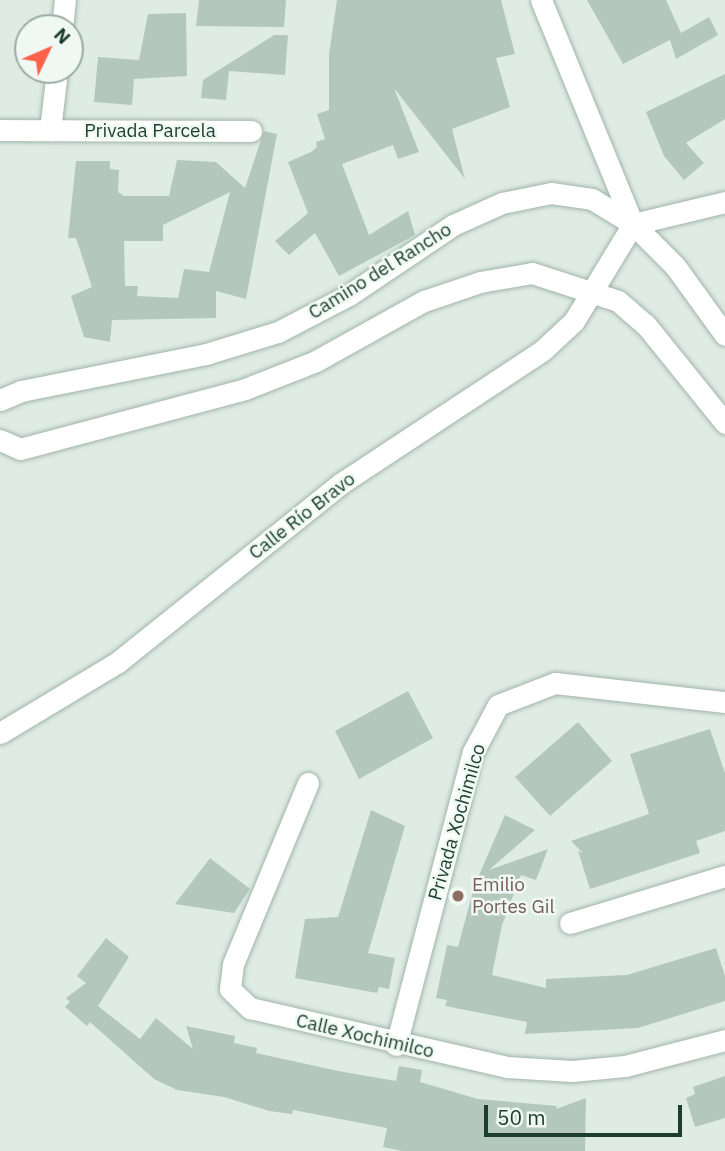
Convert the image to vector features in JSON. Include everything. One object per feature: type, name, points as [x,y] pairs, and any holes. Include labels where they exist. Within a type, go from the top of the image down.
[{"type":"street","points":[[541,0],[633,224],[675,266],[725,335]]},
{"type":"street","points":[[50,130],[55,84]]},
{"type":"street","name":"Privada Parcela","points":[[0,130],[251,131]]},
{"type":"street","name":"Camino del Rancho","points":[[0,400],[21,391],[206,354],[278,332],[349,295],[453,225],[502,203],[551,193],[592,199],[633,224]]},
{"type":"street","points":[[633,224],[725,202]]},
{"type":"street","name":"Calle Río Bravo","points":[[0,733],[118,662],[340,484],[543,350],[574,321],[633,224]]},
{"type":"street","points":[[0,440],[20,449],[245,389],[316,361],[424,301],[480,282],[532,273],[594,290],[618,301],[646,325],[725,423]]},
{"type":"street","name":"Privada Xochimilco","points":[[397,1045],[473,752],[498,705],[555,683],[725,702]]},
{"type":"street","name":"Calle Xochimilco","points":[[308,783],[233,964],[230,989],[250,1008],[397,1045],[507,1067],[572,1071],[625,1066],[725,1040]]},
{"type":"street","points":[[570,923],[725,876]]},
{"type":"building","points":[[199,0],[286,0],[284,27],[196,26]]},
{"type":"building","points":[[337,0],[501,0],[515,54],[496,58],[510,107],[452,129],[465,179],[394,88],[419,152],[398,159],[393,145],[342,164],[369,235],[408,211],[415,235],[339,276],[315,233],[289,255],[275,241],[308,213],[288,162],[311,152],[317,147],[316,142],[325,139],[317,114],[329,110],[329,54]]},
{"type":"building","points":[[587,0],[666,0],[681,33],[709,17],[718,35],[676,59],[670,40],[623,64]]},
{"type":"building","points":[[186,13],[187,76],[134,79],[132,105],[94,102],[98,57],[139,60],[148,14]]},
{"type":"building","points":[[274,35],[288,35],[285,75],[229,71],[226,100],[201,98],[203,80]]},
{"type":"building","points":[[725,74],[725,119],[686,143],[704,163],[684,180],[664,156],[646,112]]},
{"type":"building","points":[[264,131],[277,134],[246,299],[216,291],[216,318],[112,320],[110,342],[84,337],[71,296],[92,287],[76,238],[68,238],[76,161],[110,161],[110,169],[119,170],[118,192],[124,196],[169,196],[177,160],[216,162],[245,188]],"holes":[[[230,192],[209,272],[184,269],[178,298],[137,296],[138,286],[125,286],[124,241],[163,241],[163,225]]]},
{"type":"building","points":[[408,691],[433,738],[359,779],[335,731]]},
{"type":"building","points":[[578,722],[612,761],[550,816],[515,777]]},
{"type":"building","points":[[710,729],[725,773],[725,831],[696,841],[700,853],[590,889],[578,851],[583,853],[571,841],[649,814],[630,754]]},
{"type":"building","points":[[371,810],[405,826],[368,953],[395,958],[389,989],[379,987],[377,993],[295,978],[305,919],[338,917]]},
{"type":"building","points":[[505,815],[535,830],[489,870],[548,849],[536,880],[521,875],[502,925],[492,975],[546,988],[546,979],[627,975],[716,948],[725,976],[725,1001],[638,1028],[525,1034],[527,1022],[445,1006],[447,1000],[436,998],[447,945],[458,947],[474,887]]},
{"type":"building","points":[[210,858],[250,889],[234,913],[175,904]]},
{"type":"building","points":[[106,938],[129,957],[98,1006],[140,1039],[156,1018],[193,1049],[186,1026],[235,1036],[234,1043],[257,1048],[256,1053],[338,1071],[396,1081],[399,1066],[422,1070],[420,1082],[478,1099],[557,1106],[556,1109],[586,1098],[585,1151],[402,1151],[383,1147],[387,1128],[293,1110],[292,1114],[269,1111],[224,1097],[177,1090],[154,1079],[90,1022],[87,1026],[65,1007],[70,1002],[66,998],[86,983],[77,976]]},
{"type":"building","points":[[725,1076],[725,1118],[695,1127],[686,1098],[695,1094],[693,1087]]},
{"type":"place","name":"Emilio Portes Gil","points":[[458,896]]}]
